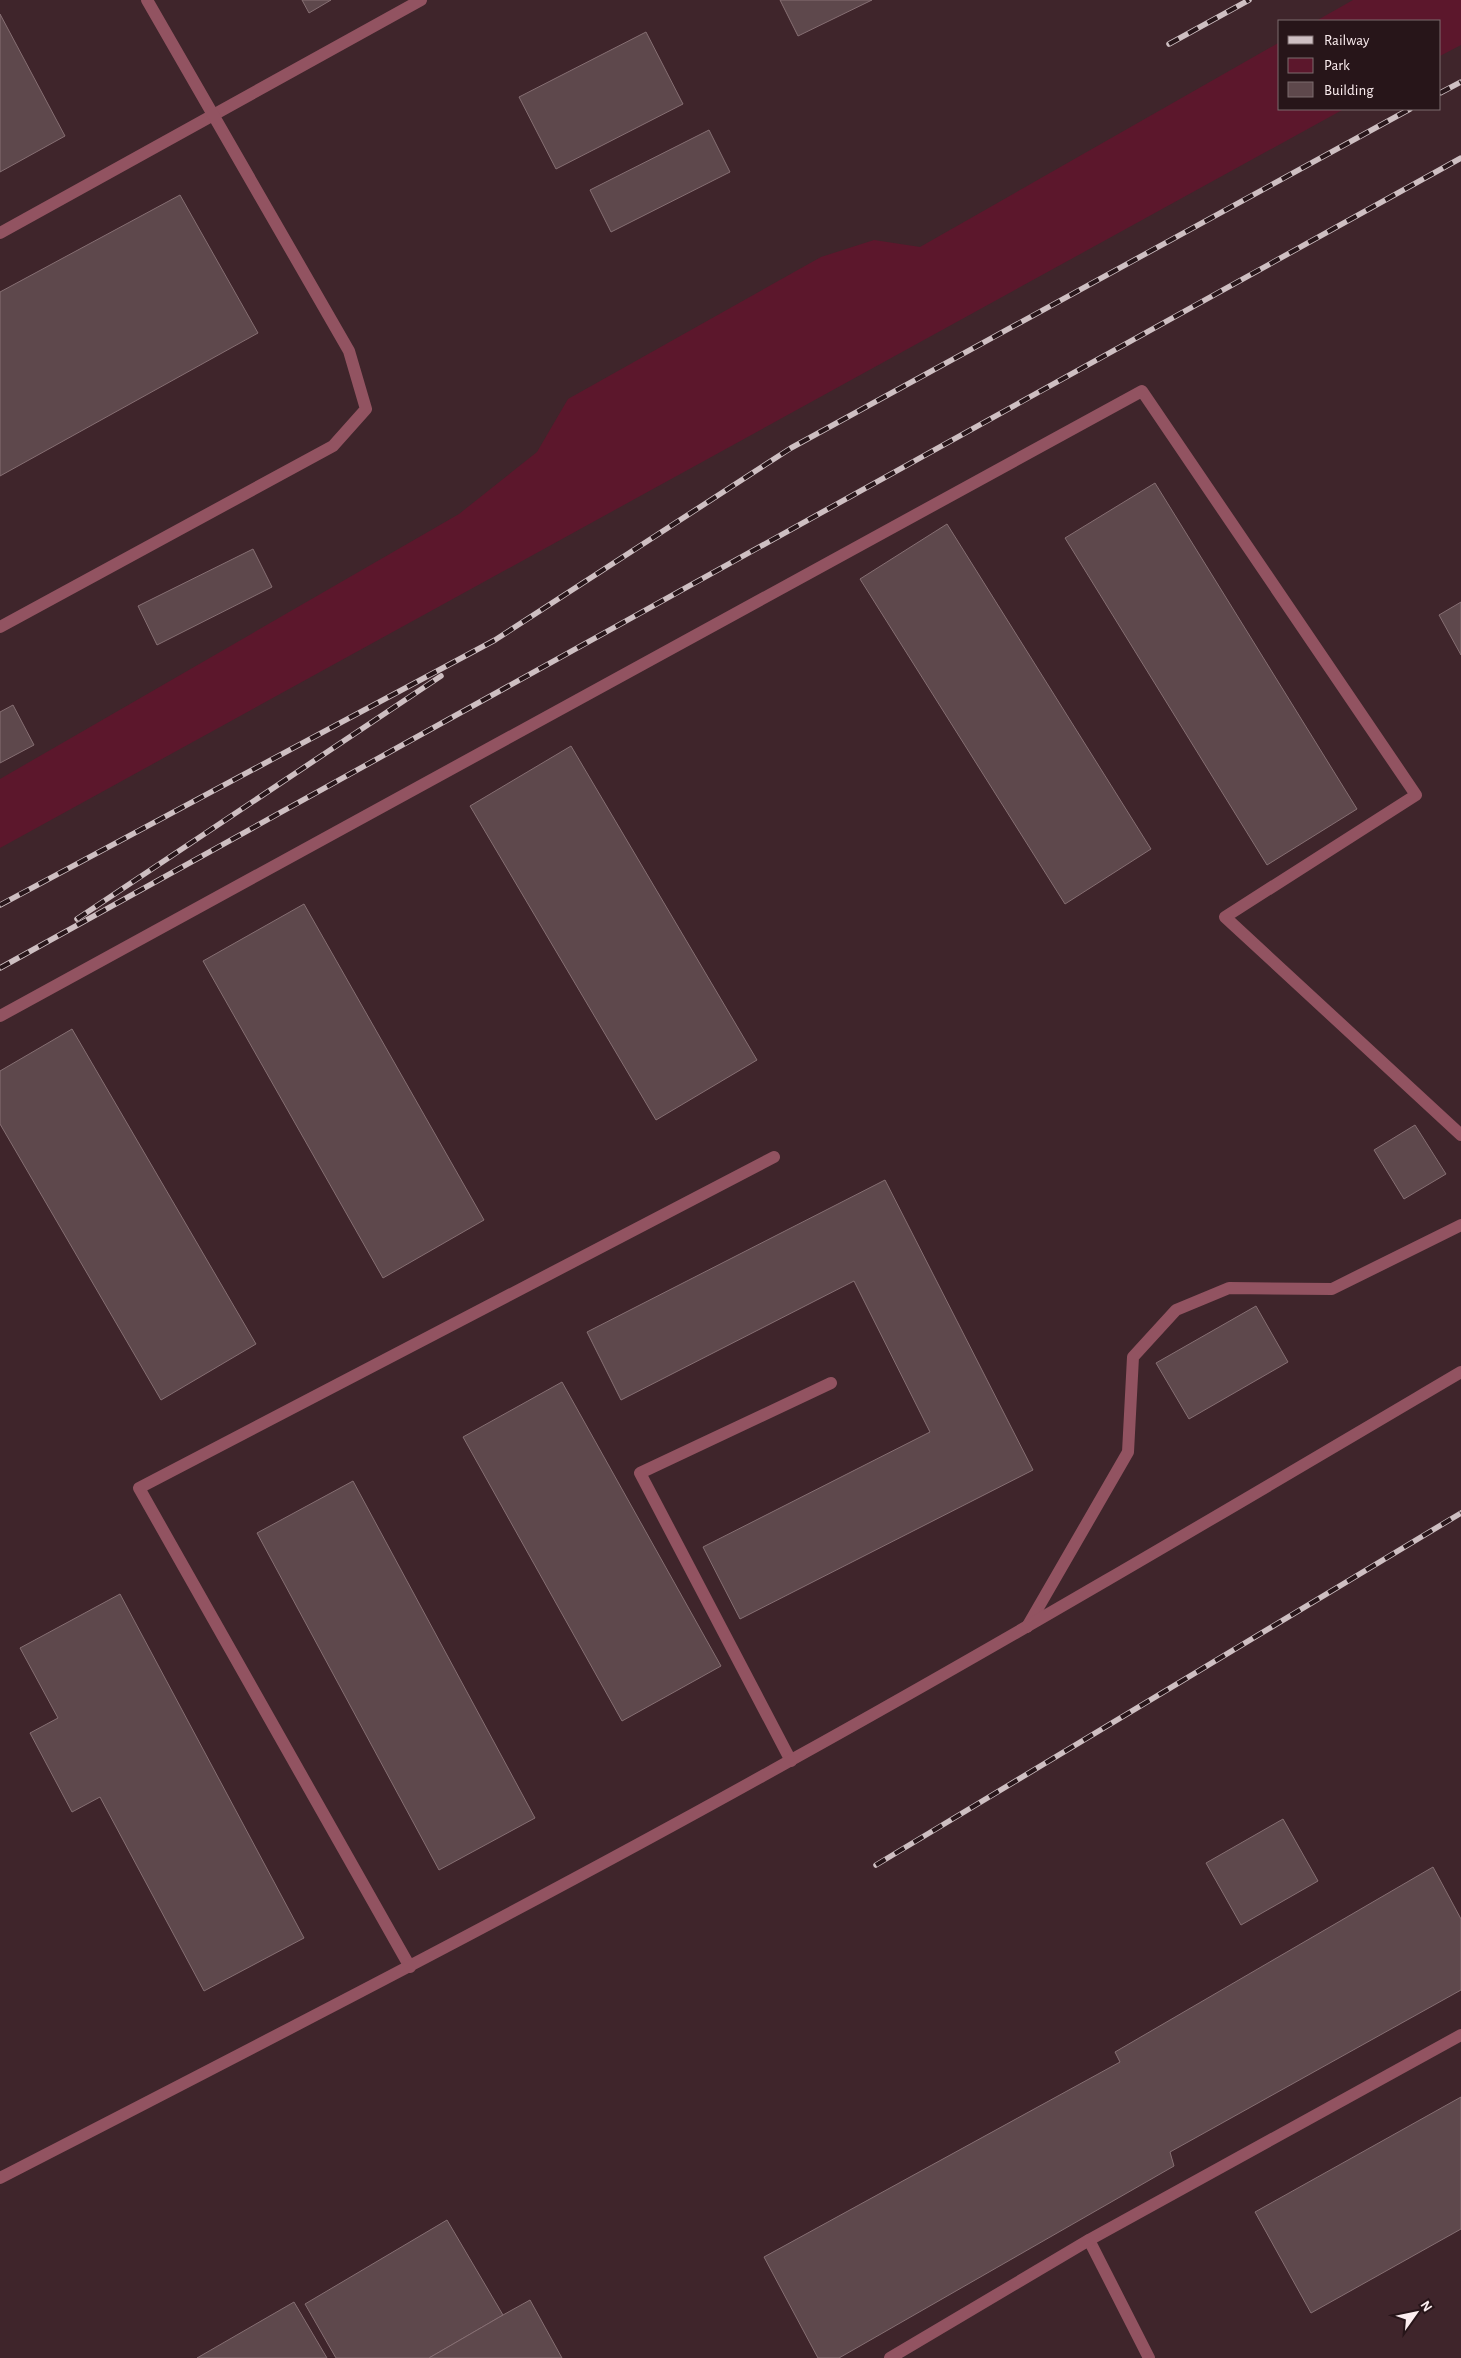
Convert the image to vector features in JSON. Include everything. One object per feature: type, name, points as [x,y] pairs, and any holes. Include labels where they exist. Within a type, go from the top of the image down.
[{"type":"lane","points":[[0,628],[333,446],[366,409],[349,351],[147,0]]},
{"type":"lane","points":[[0,233],[421,0]]},
{"type":"lane","points":[[0,1016],[1142,390],[1416,795],[1224,917],[1461,1135]]},
{"type":"lane","points":[[410,1966],[139,1488],[774,1157]]},
{"type":"lane","points":[[1027,1628],[1128,1452],[1133,1357],[1176,1310],[1229,1288],[1332,1289],[1461,1225]]},
{"type":"lane","points":[[0,2178],[410,1966],[791,1761],[1027,1628],[1461,1372]]},
{"type":"lane","points":[[791,1761],[640,1473],[831,1383]]},
{"type":"lane","points":[[890,2358],[1089,2240],[1461,2035]]},
{"type":"lane","points":[[1089,2240],[1149,2358]]},
{"type":"shaded area","points":[[0,0],[1461,0],[1461,2358],[0,2358]]},
{"type":"green space","points":[[1353,0],[1461,0],[1461,45],[1441,55],[1441,20],[1318,20]]},
{"type":"green space","points":[[1278,43],[1278,110],[1342,110],[0,848],[0,779],[459,514],[537,452],[568,399],[821,257],[874,240],[920,247]]},
{"type":"building","points":[[302,0],[331,0],[309,13]]},
{"type":"building","points":[[780,0],[872,0],[798,36]]},
{"type":"building","points":[[0,14],[65,136],[0,172]]},
{"type":"building","points":[[646,32],[683,104],[556,169],[519,97]]},
{"type":"building","points":[[709,130],[730,172],[611,232],[590,190]]},
{"type":"building","points":[[180,195],[258,333],[0,476],[0,292]]},
{"type":"building","points":[[1155,483],[1357,809],[1267,865],[1065,538]]},
{"type":"building","points":[[947,524],[1151,849],[1065,904],[860,579]]},
{"type":"building","points":[[253,549],[272,587],[157,645],[138,606]]},
{"type":"building","points":[[1461,602],[1461,655],[1439,615]]},
{"type":"building","points":[[13,705],[34,745],[0,763],[0,712]]},
{"type":"building","points":[[571,746],[757,1060],[656,1120],[470,806]]},
{"type":"building","points":[[304,904],[484,1220],[383,1278],[203,961]]},
{"type":"building","points":[[72,1029],[256,1344],[161,1400],[0,1124],[0,1071]]},
{"type":"building","points":[[1415,1125],[1446,1174],[1404,1199],[1374,1150]]},
{"type":"building","points":[[885,1180],[1033,1470],[740,1619],[703,1547],[930,1432],[854,1281],[621,1400],[587,1332]]},
{"type":"building","points":[[1256,1306],[1288,1362],[1189,1419],[1156,1363]]},
{"type":"building","points":[[562,1382],[721,1666],[622,1721],[463,1437]]},
{"type":"building","points":[[353,1481],[535,1818],[439,1870],[257,1533]]},
{"type":"building","points":[[120,1594],[304,1938],[204,1991],[100,1797],[72,1812],[30,1733],[58,1718],[20,1648]]},
{"type":"building","points":[[1283,1819],[1318,1881],[1241,1925],[1206,1863]]},
{"type":"building","points":[[1433,1867],[1461,1919],[1461,1990],[1170,2152],[1174,2166],[839,2358],[818,2358],[764,2257],[1120,2062],[1115,2052]]},
{"type":"building","points":[[1461,2097],[1461,2229],[1311,2313],[1255,2212]]},
{"type":"building","points":[[447,2220],[503,2315],[429,2358],[336,2358],[305,2304]]},
{"type":"building","points":[[530,2300],[562,2358],[429,2358],[503,2315]]},
{"type":"building","points":[[294,2302],[327,2358],[197,2358]]},
{"type":"railway","points":[[1169,44],[1249,0]]},
{"type":"railway","points":[[1441,92],[1461,82]]},
{"type":"railway","points":[[0,905],[495,640],[791,448],[1408,110]]},
{"type":"railway","points":[[0,968],[1461,158]]},
{"type":"railway","points":[[77,919],[441,676]]},
{"type":"railway","points":[[876,1865],[1461,1513]]}]
